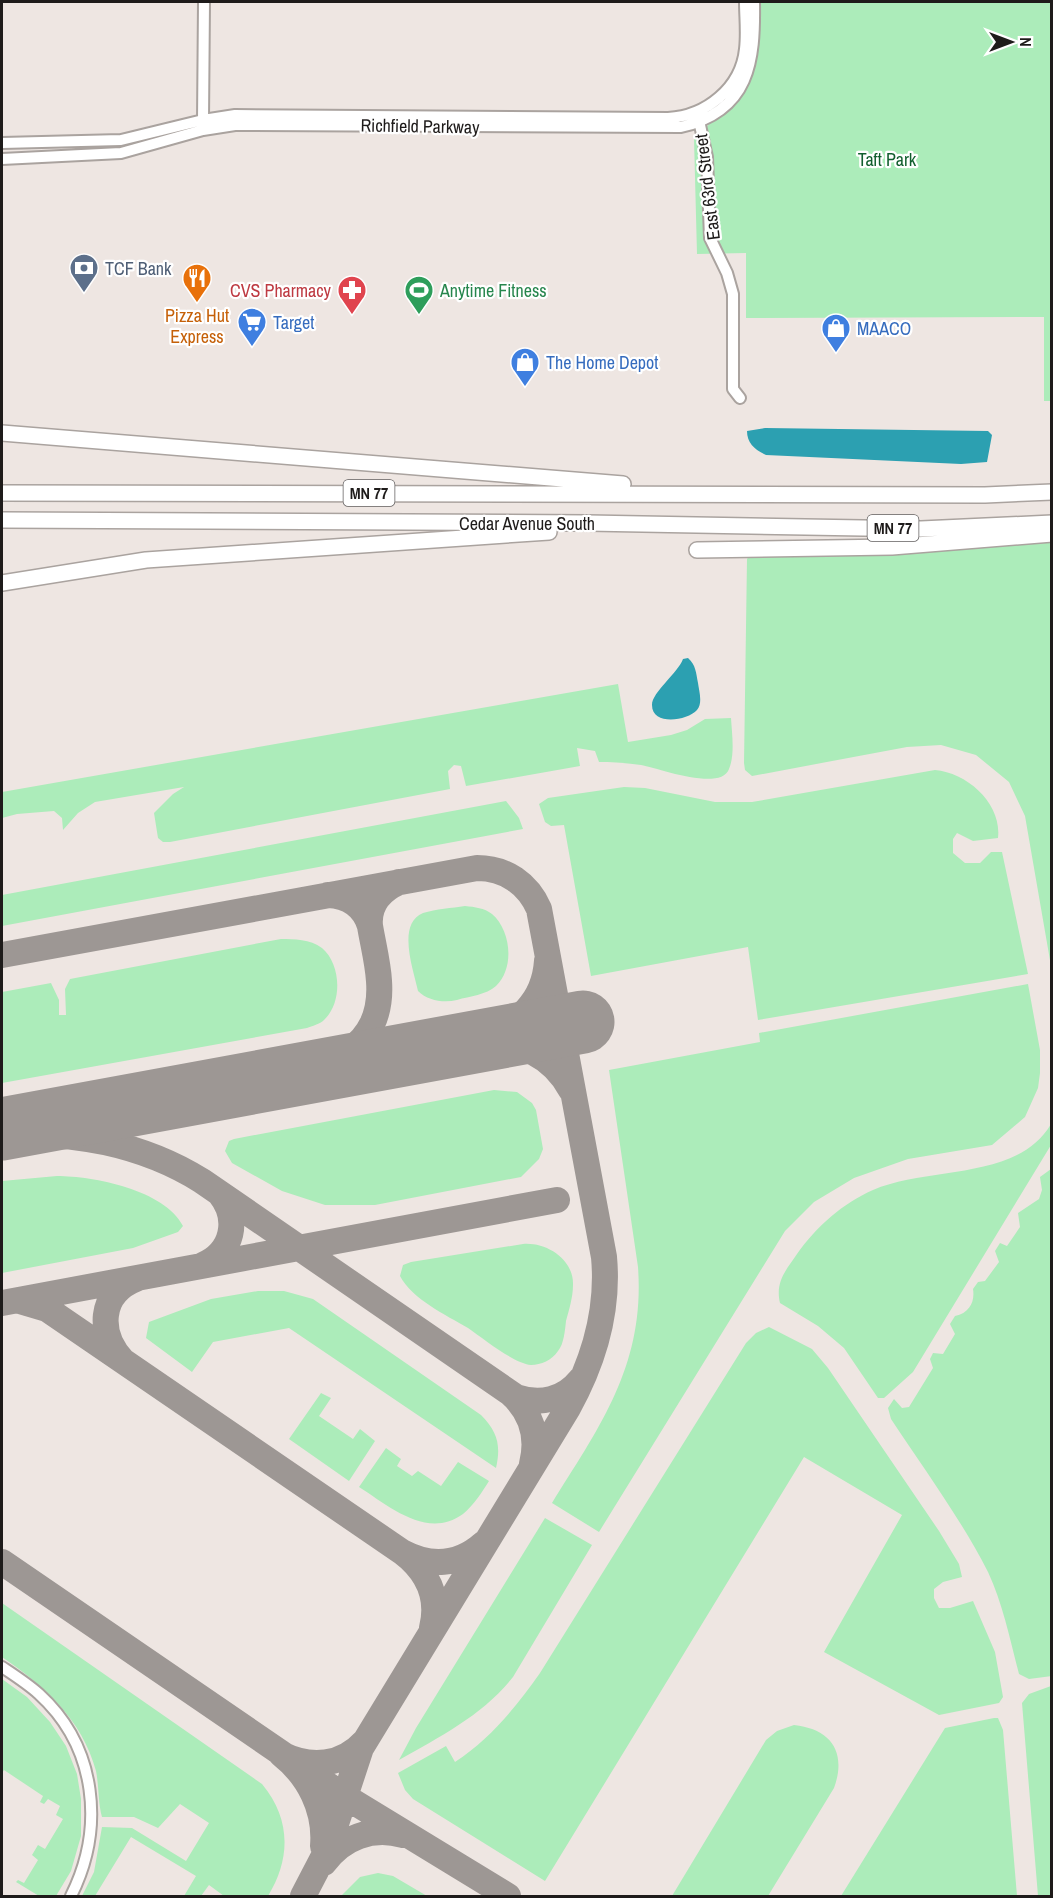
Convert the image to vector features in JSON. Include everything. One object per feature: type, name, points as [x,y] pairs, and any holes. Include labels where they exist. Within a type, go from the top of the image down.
[{"type":"highway","points":[[2,433],[241,455],[736,494]]},
{"type":"highway","name":"Cedar Avenue South","points":[[2,493],[985,495],[1052,492]]},
{"type":"highway","name":"Cedar Avenue South","points":[[2,520],[921,529],[1052,523]]},
{"type":"highway","points":[[2,583],[146,560],[479,536],[735,526]]},
{"type":"highway","points":[[697,550],[892,547],[1052,534]]},
{"type":"street","points":[[203,120],[204,2]]},
{"type":"street","name":"Richfield Parkway","points":[[2,143],[135,138],[203,120],[235,116],[698,117],[721,96],[741,66],[745,48],[745,2]]},
{"type":"street","name":"Richfield Parkway","points":[[7,159],[122,153],[203,130],[236,125],[669,128],[726,104],[744,81],[754,48],[754,2]]},
{"type":"street","name":"East 63rd Street","points":[[698,117],[707,157],[710,238],[727,273],[733,294],[733,389],[740,398]]},
{"type":"street","points":[[7,159],[54,152],[59,149],[64,140]]},
{"type":"street","points":[[2,1667],[39,1694],[62,1720],[86,1769],[93,1808],[91,1837],[86,1861],[71,1896]]},
{"type":"green space","name":"Taft Park","points":[[759,2],[1051,2],[1051,401],[1044,401],[1044,317],[746,318],[746,253],[697,254],[694,139],[727,106],[747,80],[756,49]]},
{"type":"green space","points":[[1051,539],[1051,966],[1025,816],[1009,782],[976,755],[941,745],[907,747],[752,776],[745,770],[744,763],[747,559],[750,555]]},
{"type":"green space","points":[[618,684],[628,742],[671,735],[687,730],[705,719],[731,718],[733,751],[729,769],[724,776],[702,779],[641,765],[599,762],[595,751],[577,748],[580,766],[466,786],[461,766],[454,765],[448,771],[450,789],[170,842],[163,842],[158,838],[154,813],[173,794],[184,787],[95,802],[78,813],[63,830],[62,818],[54,811],[17,814],[2,818],[2,792]]},
{"type":"green space","points":[[935,770],[959,777],[980,792],[989,802],[998,825],[998,838],[973,841],[957,833],[953,839],[953,853],[965,863],[980,863],[991,852],[1002,852],[1028,974],[758,1020],[748,947],[591,976],[564,825],[551,826],[545,822],[539,804],[548,798],[624,787],[645,788],[715,802],[752,802]]},
{"type":"green space","points":[[506,801],[519,818],[523,829],[2,926],[2,895]]},
{"type":"green space","points":[[465,906],[486,910],[498,921],[507,939],[506,969],[496,986],[478,995],[452,1001],[431,999],[418,991],[409,949],[410,927],[423,913]]},
{"type":"green space","points":[[281,939],[302,940],[317,945],[333,963],[337,994],[330,1012],[320,1023],[307,1028],[2,1083],[2,992],[51,983],[59,1000],[59,1015],[66,1015],[65,989],[70,979]]},
{"type":"green space","points":[[1028,984],[1040,1050],[1040,1073],[1038,1088],[1025,1117],[992,1145],[908,1159],[854,1178],[814,1202],[785,1231],[599,1532],[552,1503],[603,1420],[627,1364],[634,1334],[638,1302],[638,1267],[609,1070],[760,1042],[759,1033]]},
{"type":"green space","points":[[494,1090],[517,1092],[532,1103],[536,1110],[543,1149],[539,1159],[521,1177],[375,1205],[325,1205],[282,1191],[232,1163],[225,1151],[229,1141],[234,1139]]},
{"type":"green space","points":[[1051,1124],[1051,1145],[913,1372],[884,1398],[878,1398],[844,1348],[818,1326],[780,1303],[780,1282],[785,1271],[821,1225],[851,1202],[873,1190],[895,1183],[995,1164],[1017,1155],[1036,1142]]},
{"type":"green space","points":[[1051,1169],[1052,1676],[1029,1679],[1019,1674],[1002,1609],[988,1572],[954,1513],[891,1419],[888,1408],[894,1399],[902,1408],[909,1407],[933,1368],[930,1359],[933,1353],[943,1354],[955,1334],[950,1324],[955,1316],[968,1309],[973,1298],[973,1289],[978,1282],[985,1281],[999,1262],[995,1251],[1000,1243],[1007,1246],[1020,1227],[1018,1213],[1039,1199],[1042,1190],[1040,1177]]},
{"type":"green space","points":[[57,1176],[108,1182],[145,1194],[161,1203],[183,1226],[178,1232],[133,1248],[2,1273],[2,1181]]},
{"type":"green space","points":[[523,1244],[541,1246],[557,1254],[569,1267],[572,1276],[571,1303],[562,1345],[553,1357],[539,1364],[524,1363],[499,1350],[421,1299],[400,1276],[403,1265],[411,1262]]},
{"type":"green space","points":[[258,1291],[284,1291],[313,1299],[481,1415],[495,1433],[497,1440],[496,1468],[289,1328],[213,1342],[192,1372],[146,1338],[149,1322],[211,1299]]},
{"type":"green space","points":[[769,1327],[812,1349],[828,1368],[939,1531],[959,1564],[962,1577],[943,1582],[934,1589],[934,1598],[939,1608],[950,1608],[973,1601],[995,1652],[1003,1697],[999,1703],[939,1715],[824,1652],[902,1515],[804,1457],[545,1881],[413,1799],[405,1790],[398,1773],[446,1746],[455,1762],[491,1733],[522,1698],[540,1673],[746,1343],[756,1333]]},
{"type":"green space","points":[[321,1393],[331,1398],[319,1416],[353,1439],[360,1429],[375,1441],[349,1481],[289,1439]]},
{"type":"green space","points":[[386,1448],[401,1459],[397,1466],[412,1476],[418,1471],[441,1486],[458,1462],[489,1481],[474,1503],[463,1514],[449,1521],[422,1522],[396,1511],[359,1487]]},
{"type":"green space","points":[[545,1518],[592,1545],[513,1677],[475,1714],[399,1760],[416,1728]]},
{"type":"green space","points":[[2,1603],[262,1784],[272,1797],[278,1811],[283,1825],[284,1839],[281,1867],[268,1896],[224,1896],[209,1885],[201,1896],[184,1896],[196,1876],[131,1837],[95,1896],[82,1896],[94,1872],[102,1827],[132,1828],[186,1861],[209,1823],[180,1804],[158,1828],[134,1817],[102,1817],[96,1771],[81,1735],[60,1705],[47,1692],[2,1657]]},
{"type":"green space","points":[[2,1679],[27,1697],[50,1722],[66,1746],[77,1774],[81,1799],[81,1836],[71,1871],[56,1896],[39,1896],[16,1882],[18,1880],[24,1883],[38,1860],[32,1855],[38,1845],[45,1849],[63,1819],[56,1815],[60,1806],[48,1799],[44,1804],[40,1802],[43,1796],[4,1770],[2,1773]]},
{"type":"green space","points":[[1051,1686],[1051,1896],[1038,1896],[1022,1703],[1029,1694]]},
{"type":"green space","points":[[998,1718],[1003,1730],[1017,1896],[841,1896],[945,1728]]},
{"type":"green space","points":[[794,1725],[818,1731],[833,1744],[837,1753],[838,1775],[834,1788],[768,1896],[672,1896],[766,1740],[777,1731]]},
{"type":"green space","points":[[378,1873],[393,1876],[427,1896],[341,1896],[360,1877]]},
{"type":"water","points":[[765,428],[988,431],[992,435],[987,462],[961,464],[766,455],[752,446],[747,431]]},
{"type":"water","points":[[688,658],[693,663],[696,673],[700,697],[699,707],[686,717],[664,719],[654,712],[653,700],[683,659]]},
{"type":"taxiway","points":[[2,955],[477,868],[497,871],[515,879],[529,892],[539,909],[604,1257],[604,1297],[598,1335],[585,1372],[568,1408],[361,1748],[328,1848],[303,1896]]},
{"type":"taxiway","points":[[328,895],[342,897],[354,903],[364,913],[370,926],[371,911],[377,899],[399,882]]},
{"type":"taxiway","points":[[275,1079],[314,1068],[349,1051],[362,1039],[372,1024],[378,1004],[379,981],[370,926]]},
{"type":"taxiway","points":[[547,961],[541,989],[527,1010],[507,1026],[483,1040],[510,1044],[545,1059],[571,1090]]},
{"type":"taxiway","points":[[2,1136],[54,1135],[106,1142],[179,1168],[202,1181],[516,1397],[534,1401],[551,1399],[567,1392],[580,1380]]},
{"type":"taxiway","points":[[203,1265],[221,1252],[230,1234],[230,1214],[220,1194]]},
{"type":"taxiway","points":[[2,1303],[557,1200]]},
{"type":"taxiway","points":[[20,1301],[47,1309],[123,1361],[109,1339],[106,1316],[114,1294],[136,1279]]},
{"type":"taxiway","points":[[123,1361],[402,1552]]},
{"type":"taxiway","points":[[509,1392],[523,1407],[534,1434],[532,1464]]},
{"type":"taxiway","points":[[432,1628],[433,1595],[425,1576],[402,1552],[423,1560],[444,1562],[464,1557],[483,1544]]},
{"type":"taxiway","points":[[2,1562],[344,1796],[508,1896]]},
{"type":"taxiway","points":[[323,1846],[322,1820],[314,1795],[300,1773],[281,1754],[304,1762],[326,1762],[346,1756],[365,1741]]},
{"type":"taxiway","points":[[324,1863],[340,1847],[359,1836],[380,1832],[403,1835]]},
{"type":"runway","points":[[2,1129],[583,1022]]},
{"type":"place","name":"TCF Bank","points":[[84,294]]},
{"type":"place","name":"Pizza Hut Express","points":[[197,304]]},
{"type":"place","name":"CVS Pharmacy","points":[[352,316]]},
{"type":"place","name":"Anytime Fitness","points":[[419,316]]},
{"type":"place","name":"Target","points":[[252,348]]},
{"type":"place","name":"MAACO","points":[[836,354]]},
{"type":"place","name":"The Home Depot","points":[[525,388]]}]
